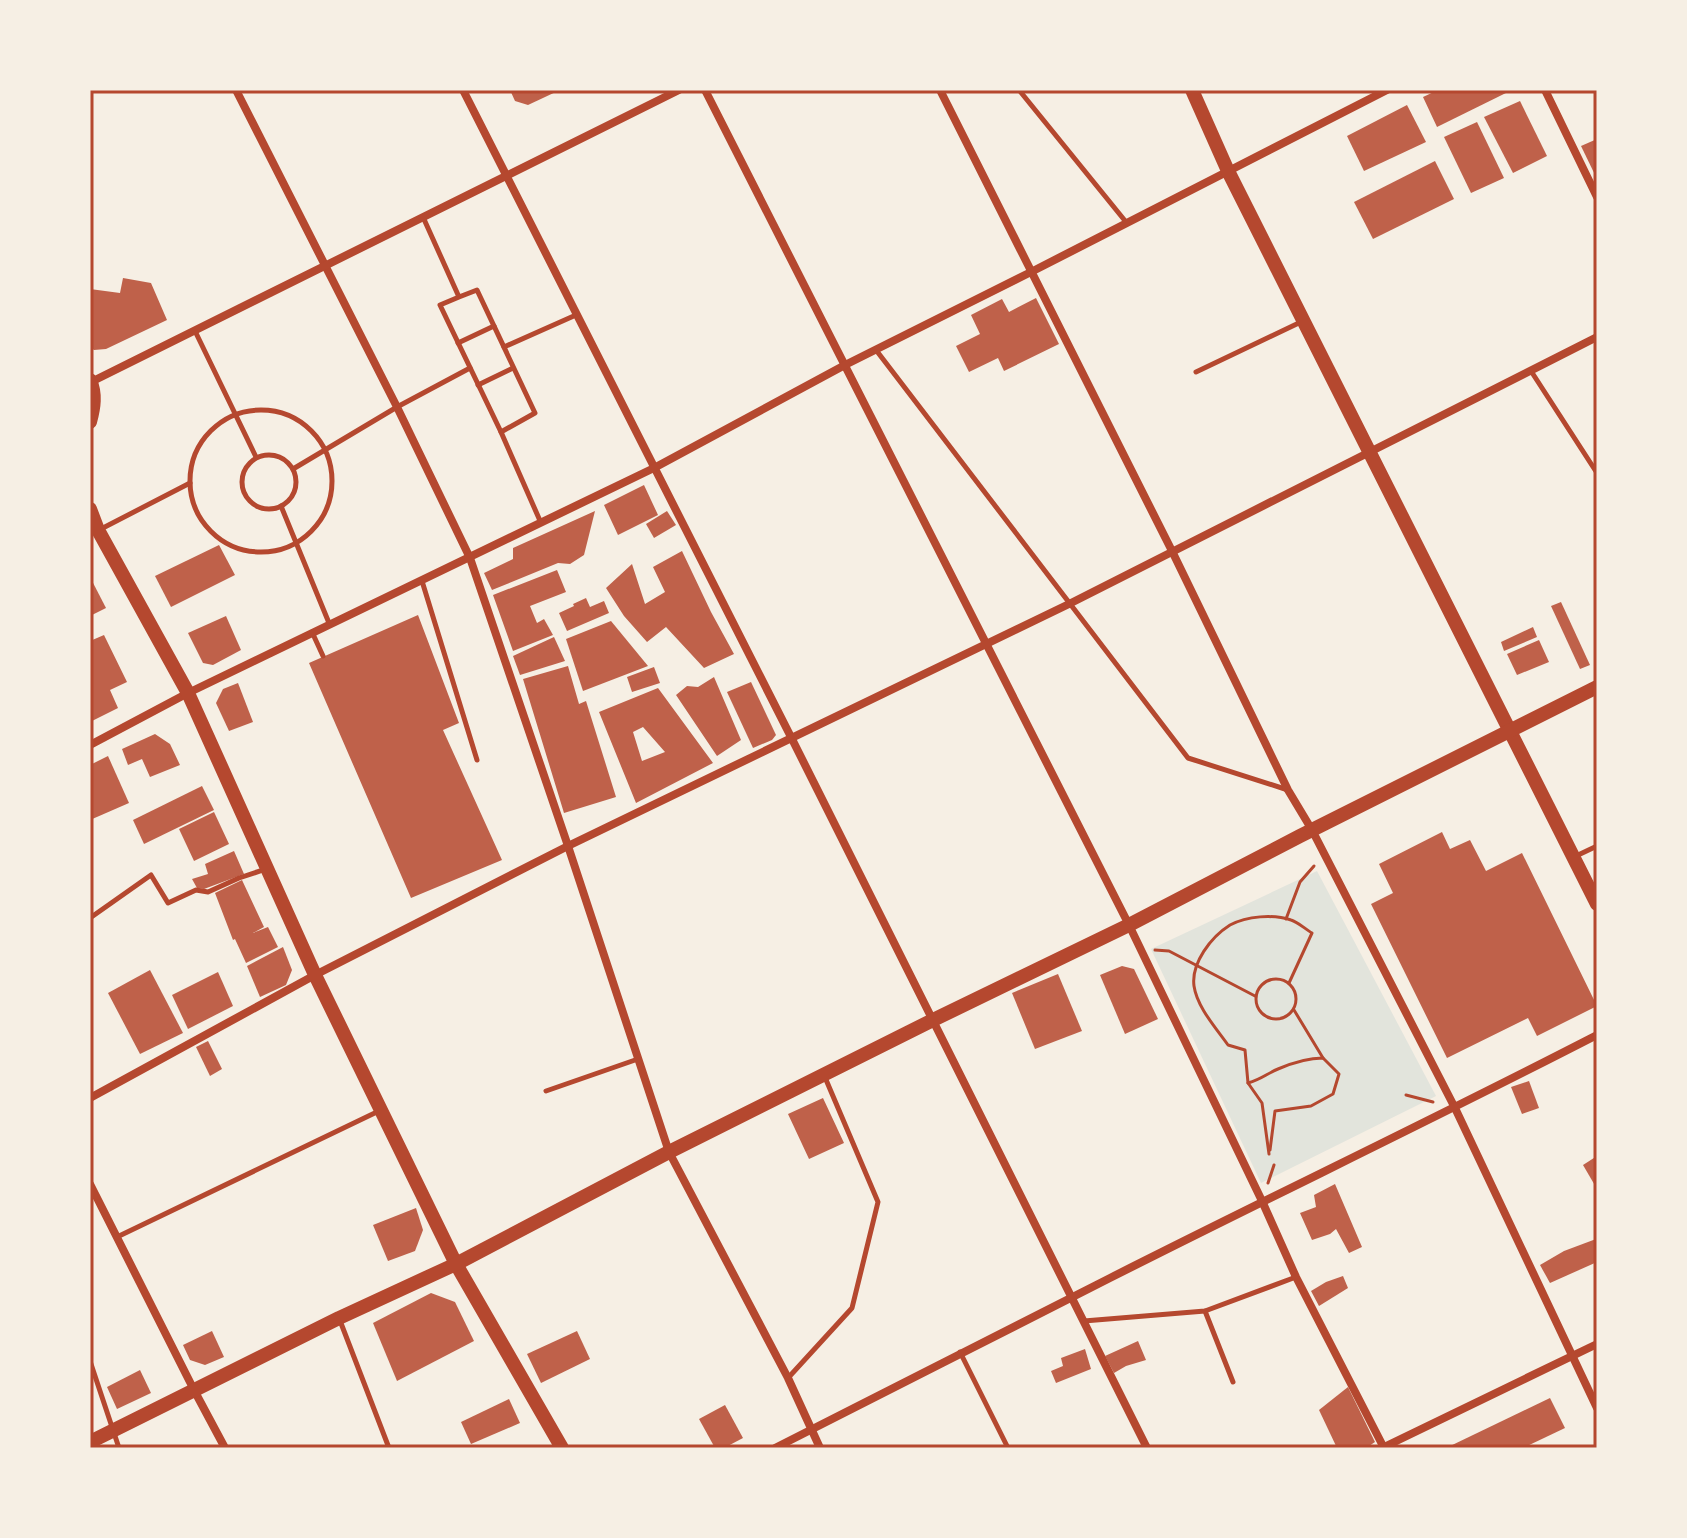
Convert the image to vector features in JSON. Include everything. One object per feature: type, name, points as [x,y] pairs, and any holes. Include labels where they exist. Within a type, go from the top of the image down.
[{"type":"main road","points":[[1192,90],[1228,171],[1597,904]]},
{"type":"main road","points":[[90,422],[94,409],[91,381]]},
{"type":"main road","points":[[90,509],[98,530],[188,693],[315,975],[456,1264],[562,1448]]},
{"type":"main road","points":[[90,1442],[339,1318],[456,1264],[669,1152],[1129,925],[1597,687]]},
{"type":"street","points":[[236,90],[470,558],[669,1152],[788,1378],[820,1448]]},
{"type":"street","points":[[463,90],[1147,1448]]},
{"type":"street","points":[[91,381],[679,90]]},
{"type":"street","points":[[705,90],[1129,925],[1296,1277],[1383,1448],[1597,1344]]},
{"type":"street","points":[[940,90],[1172,551],[1288,790],[1312,830],[1455,1108],[1597,1408]]},
{"type":"street","points":[[1545,90],[1597,197]]},
{"type":"street","points":[[90,745],[329,623],[654,468],[845,365],[1383,91]]},
{"type":"street","points":[[90,1098],[315,975],[568,846],[1069,604],[1597,337]]},
{"type":"street","points":[[775,1448],[960,1352],[1597,1035]]},
{"type":"street","points":[[90,1184],[225,1448]]},
{"type":"lane","points":[[1019,90],[1126,222]]},
{"type":"lane","points":[[423,217],[459,297]]},
{"type":"lane","points":[[501,432],[535,413],[477,290],[440,305],[541,523]]},
{"type":"lane","points":[[504,347],[576,315]]},
{"type":"lane","points":[[1196,372],[1304,321]]},
{"type":"lane","points":[[458,343],[494,326]]},
{"type":"lane","points":[[195,331],[256,457]]},
{"type":"lane","points":[[875,350],[1188,758],[1288,790]]},
{"type":"lane","points":[[293,469],[470,368]]},
{"type":"lane","points":[[478,385],[513,368]]},
{"type":"lane","points":[[1531,371],[1597,473]]},
{"type":"lane","points":[[259,409],[282,412],[303,423],[320,440],[325,450],[333,485],[328,509],[315,529],[296,544],[277,551],[256,553],[236,548],[218,538],[203,523],[194,504],[190,483],[192,461],[201,441],[216,425],[235,414],[259,409]]},
{"type":"lane","points":[[273,454],[288,462],[293,469],[296,486],[289,501],[281,506],[265,509],[249,501],[244,494],[241,477],[249,462],[256,457],[273,454]]},
{"type":"lane","points":[[98,530],[190,483]]},
{"type":"lane","points":[[281,506],[329,623]]},
{"type":"lane","points":[[422,581],[477,760]]},
{"type":"lane","points":[[312,632],[323,656]]},
{"type":"lane","points":[[1574,857],[1597,846]]},
{"type":"lane","points":[[90,918],[151,875],[168,903],[196,890],[208,892],[267,869]]},
{"type":"lane","points":[[546,1091],[638,1059]]},
{"type":"lane","points":[[788,1378],[852,1308],[878,1202],[824,1075]]},
{"type":"lane","points":[[117,1237],[382,1110]]},
{"type":"lane","points":[[1084,1321],[1205,1311],[1296,1277]]},
{"type":"lane","points":[[1205,1311],[1233,1382]]},
{"type":"lane","points":[[339,1318],[389,1448]]},
{"type":"lane","points":[[960,1352],[1008,1448]]},
{"type":"lane","points":[[90,1361],[119,1448]]},
{"type":"path","points":[[1286,919],[1300,882],[1314,866]]},
{"type":"path","points":[[1289,983],[1312,933],[1293,920],[1270,916],[1231,925],[1200,955],[1196,966],[1194,985],[1202,1006],[1228,1045],[1245,1050],[1248,1083],[1262,1103],[1269,1154],[1275,1111],[1311,1106],[1333,1094],[1339,1074],[1323,1058],[1294,1009],[1296,995],[1289,983],[1271,979],[1260,985],[1255,996],[1259,1010],[1270,1018],[1283,1018],[1294,1009]]},
{"type":"path","points":[[1155,950],[1169,951],[1255,996]]},
{"type":"path","points":[[1248,1083],[1264,1078],[1274,1070],[1311,1058],[1323,1058]]},
{"type":"path","points":[[1406,1095],[1455,1108]]},
{"type":"shaded area","points":[[1317,871],[1436,1096],[1261,1183],[1151,949]]},
{"type":"building","points":[[510,90],[560,90],[528,105],[515,101]]},
{"type":"building","points":[[1438,90],[1512,90],[1437,127],[1423,97]]},
{"type":"building","points":[[1520,101],[1547,156],[1513,173],[1484,117]]},
{"type":"building","points":[[1407,105],[1426,142],[1364,171],[1347,136]]},
{"type":"building","points":[[1477,122],[1504,178],[1471,193],[1444,137]]},
{"type":"building","points":[[1597,139],[1597,179],[1581,146]]},
{"type":"building","points":[[1435,161],[1454,199],[1373,239],[1354,202]]},
{"type":"building","points":[[123,278],[151,283],[167,320],[106,349],[94,350],[90,347],[90,289],[120,293]]},
{"type":"building","points":[[1036,298],[1059,344],[1004,371],[998,358],[969,372],[956,346],[980,334],[971,315],[1002,299],[1009,312]]},
{"type":"building","points":[[644,485],[658,515],[618,535],[604,505]]},
{"type":"building","points":[[595,511],[584,555],[570,564],[558,563],[492,590],[484,573],[513,559],[513,548]]},
{"type":"building","points":[[667,511],[676,525],[654,538],[646,524]]},
{"type":"building","points":[[219,545],[235,575],[171,607],[155,576]]},
{"type":"building","points":[[682,551],[734,654],[704,668],[666,627],[647,642],[624,616],[606,588],[632,564],[645,604],[665,592],[653,567]]},
{"type":"building","points":[[557,570],[566,592],[530,606],[537,623],[544,619],[553,635],[513,651],[493,595]]},
{"type":"building","points":[[90,577],[106,608],[90,616]]},
{"type":"building","points":[[586,598],[590,607],[604,601],[609,613],[567,631],[559,613]]},
{"type":"building","points":[[1561,602],[1590,665],[1580,669],[1551,606]]},
{"type":"building","points":[[418,615],[459,723],[443,730],[502,860],[411,898],[309,663]]},
{"type":"building","points":[[226,616],[241,650],[213,665],[203,663],[188,633]]},
{"type":"building","points":[[611,621],[648,666],[583,691],[566,639]]},
{"type":"building","points":[[1533,627],[1537,637],[1504,651],[1501,642]]},
{"type":"building","points":[[104,635],[127,682],[110,690],[118,708],[90,722],[90,641]]},
{"type":"building","points":[[554,637],[565,661],[520,675],[513,656]]},
{"type":"building","points":[[1539,640],[1549,662],[1517,675],[1507,654]]},
{"type":"building","points":[[568,666],[579,704],[586,701],[616,797],[564,813],[523,679]]},
{"type":"building","points":[[654,667],[660,683],[632,692],[627,677]]},
{"type":"building","points":[[714,677],[741,740],[717,756],[676,695],[687,686],[698,687]]},
{"type":"building","points":[[751,682],[776,735],[753,748],[727,692]]},
{"type":"building","points":[[238,683],[253,722],[229,731],[216,703],[223,689]]},
{"type":"building","points":[[658,688],[713,763],[636,803],[599,712]],"holes":[[[643,727],[665,752],[642,761],[633,732]]]},
{"type":"building","points":[[155,734],[170,744],[180,765],[150,777],[142,759],[128,765],[122,749]]},
{"type":"building","points":[[108,756],[129,803],[90,820],[90,765]]},
{"type":"building","points":[[202,786],[214,810],[144,844],[133,820]]},
{"type":"building","points":[[214,812],[229,844],[194,861],[179,829]]},
{"type":"building","points":[[1442,832],[1450,849],[1470,840],[1486,871],[1522,853],[1597,1006],[1537,1036],[1528,1018],[1447,1058],[1371,904],[1393,893],[1379,864]]},
{"type":"building","points":[[234,851],[244,874],[204,889],[197,888],[192,879],[208,874],[205,864]]},
{"type":"building","points":[[242,880],[264,927],[253,933],[268,927],[278,947],[246,963],[233,940],[215,893]]},
{"type":"building","points":[[283,947],[292,970],[286,985],[260,997],[247,966]]},
{"type":"building","points":[[1122,966],[1134,969],[1158,1019],[1125,1034],[1100,975]]},
{"type":"building","points":[[150,970],[183,1033],[140,1054],[108,993]]},
{"type":"building","points":[[218,972],[233,1006],[188,1029],[172,995]]},
{"type":"building","points":[[1058,974],[1082,1031],[1035,1049],[1012,993]]},
{"type":"building","points":[[208,1041],[222,1069],[210,1076],[196,1047]]},
{"type":"building","points":[[1529,1081],[1539,1108],[1522,1114],[1511,1087]]},
{"type":"building","points":[[823,1098],[844,1143],[809,1159],[788,1114]]},
{"type":"building","points":[[1597,1156],[1597,1189],[1583,1165]]},
{"type":"building","points":[[1335,1184],[1362,1247],[1349,1253],[1336,1229],[1312,1240],[1300,1213],[1316,1207],[1314,1195]]},
{"type":"building","points":[[416,1208],[423,1230],[415,1251],[388,1261],[373,1225]]},
{"type":"building","points":[[1596,1239],[1597,1262],[1550,1283],[1540,1265],[1564,1251]]},
{"type":"building","points":[[1343,1276],[1348,1288],[1319,1306],[1311,1291]]},
{"type":"building","points":[[431,1293],[455,1302],[474,1341],[397,1381],[373,1323]]},
{"type":"building","points":[[212,1331],[224,1357],[205,1365],[190,1360],[183,1345]]},
{"type":"building","points":[[577,1331],[590,1359],[541,1383],[527,1354]]},
{"type":"building","points":[[1138,1341],[1146,1360],[1114,1373],[1105,1356]]},
{"type":"building","points":[[1085,1349],[1091,1369],[1056,1383],[1051,1371],[1063,1366],[1061,1358]]},
{"type":"building","points":[[140,1370],[151,1393],[117,1409],[107,1387]]},
{"type":"building","points":[[1348,1387],[1375,1442],[1366,1448],[1337,1448],[1319,1410]]},
{"type":"building","points":[[1550,1398],[1565,1428],[1523,1448],[1446,1448]]},
{"type":"building","points":[[509,1399],[520,1423],[471,1444],[461,1422]]},
{"type":"building","points":[[725,1405],[743,1438],[724,1448],[715,1448],[699,1419]]}]
